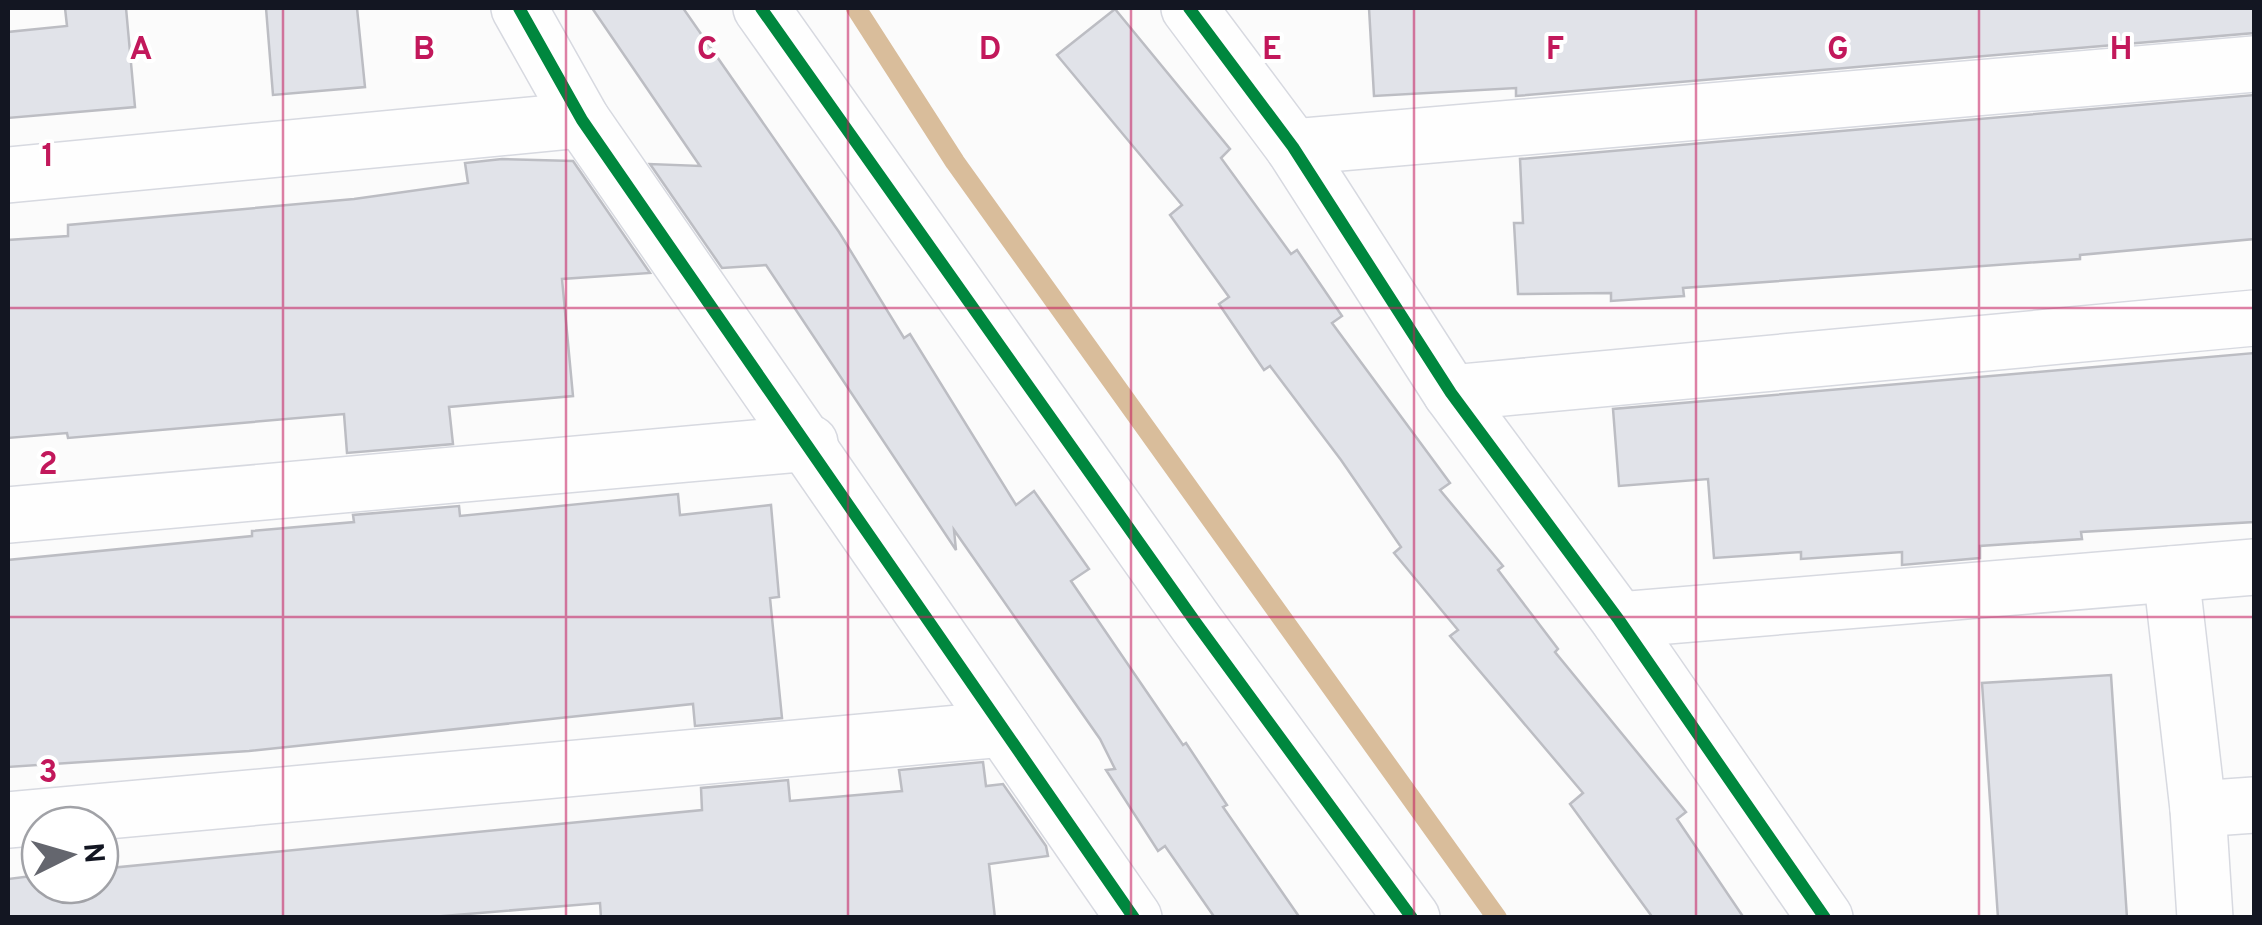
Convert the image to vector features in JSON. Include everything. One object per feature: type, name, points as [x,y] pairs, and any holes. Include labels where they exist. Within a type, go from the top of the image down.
[{"type":"street","points":[[518,8],[582,120],[810,443],[1134,918]]},
{"type":"street","points":[[761,8],[1196,624],[1412,918]]},
{"type":"street","points":[[1189,8],[1293,147],[1451,393],[1619,620],[1826,918]]},
{"type":"street","points":[[1293,147],[2254,64]]},
{"type":"street","points":[[8,175],[582,120]]},
{"type":"street","points":[[1451,393],[2254,318]]},
{"type":"street","points":[[8,515],[810,443]]},
{"type":"street","points":[[1619,620],[2254,567]]},
{"type":"street","points":[[2171,574],[2198,810],[2205,918]]},
{"type":"street","points":[[8,820],[1003,729]]},
{"type":"street","points":[[2198,810],[2254,805]]},
{"type":"building","points":[[65,8],[126,8],[135,107],[8,118],[8,32],[67,26]]},
{"type":"building","points":[[266,8],[357,8],[365,87],[273,95]]},
{"type":"building","points":[[592,8],[683,8],[839,232],[904,338],[910,334],[1016,505],[1034,491],[1089,569],[1071,581],[1183,745],[1186,743],[1227,805],[1223,807],[1300,918],[1215,918],[1165,846],[1158,851],[1106,770],[1115,769],[1100,739],[954,530],[956,550],[766,265],[722,268],[650,164],[700,166]]},
{"type":"building","points":[[1369,8],[2254,8],[2254,33],[1516,96],[1516,88],[1374,96]]},
{"type":"building","points":[[1115,9],[1230,149],[1221,158],[1291,254],[1297,250],[1342,316],[1332,323],[1450,483],[1440,490],[1503,566],[1498,570],[1558,649],[1555,652],[1686,812],[1677,819],[1744,918],[1653,918],[1570,804],[1583,793],[1450,636],[1458,630],[1394,553],[1401,547],[1341,460],[1270,366],[1264,370],[1219,304],[1229,297],[1170,215],[1182,205],[1057,55]]},
{"type":"building","points":[[2254,95],[2254,239],[2080,255],[2080,259],[1683,288],[1684,296],[1611,301],[1611,293],[1518,294],[1514,223],[1523,223],[1520,159]]},
{"type":"building","points":[[502,159],[573,161],[650,273],[562,279],[573,396],[449,407],[453,444],[347,453],[344,414],[68,438],[67,433],[8,438],[8,240],[68,236],[68,225],[354,199],[468,183],[465,163]]},
{"type":"building","points":[[2254,353],[2254,522],[2081,532],[2082,539],[1980,546],[1980,558],[1902,565],[1902,552],[1801,559],[1801,552],[1714,558],[1708,479],[1619,486],[1613,409]]},
{"type":"building","points":[[678,494],[680,515],[771,505],[779,597],[770,598],[782,718],[695,726],[693,704],[249,751],[8,767],[8,560],[252,536],[252,531],[354,522],[353,515],[459,506],[460,516]]},
{"type":"building","points":[[2111,675],[2127,918],[1998,918],[1982,683]]},
{"type":"building","points":[[983,762],[986,786],[1003,784],[1046,846],[1048,856],[989,864],[995,918],[601,918],[600,903],[419,918],[8,918],[8,879],[20,878],[20,905],[120,905],[120,867],[702,810],[701,788],[788,780],[790,801],[902,791],[899,770]]},
{"type":"waterway","points":[[856,8],[955,162],[1497,918]]},
{"type":"cycle path","points":[[519,8],[582,120],[1134,918]]},
{"type":"cycle path","points":[[761,8],[1196,623],[1412,918]]},
{"type":"cycle path","points":[[1189,8],[1293,147],[1451,393],[1619,620],[1825,918]]}]
